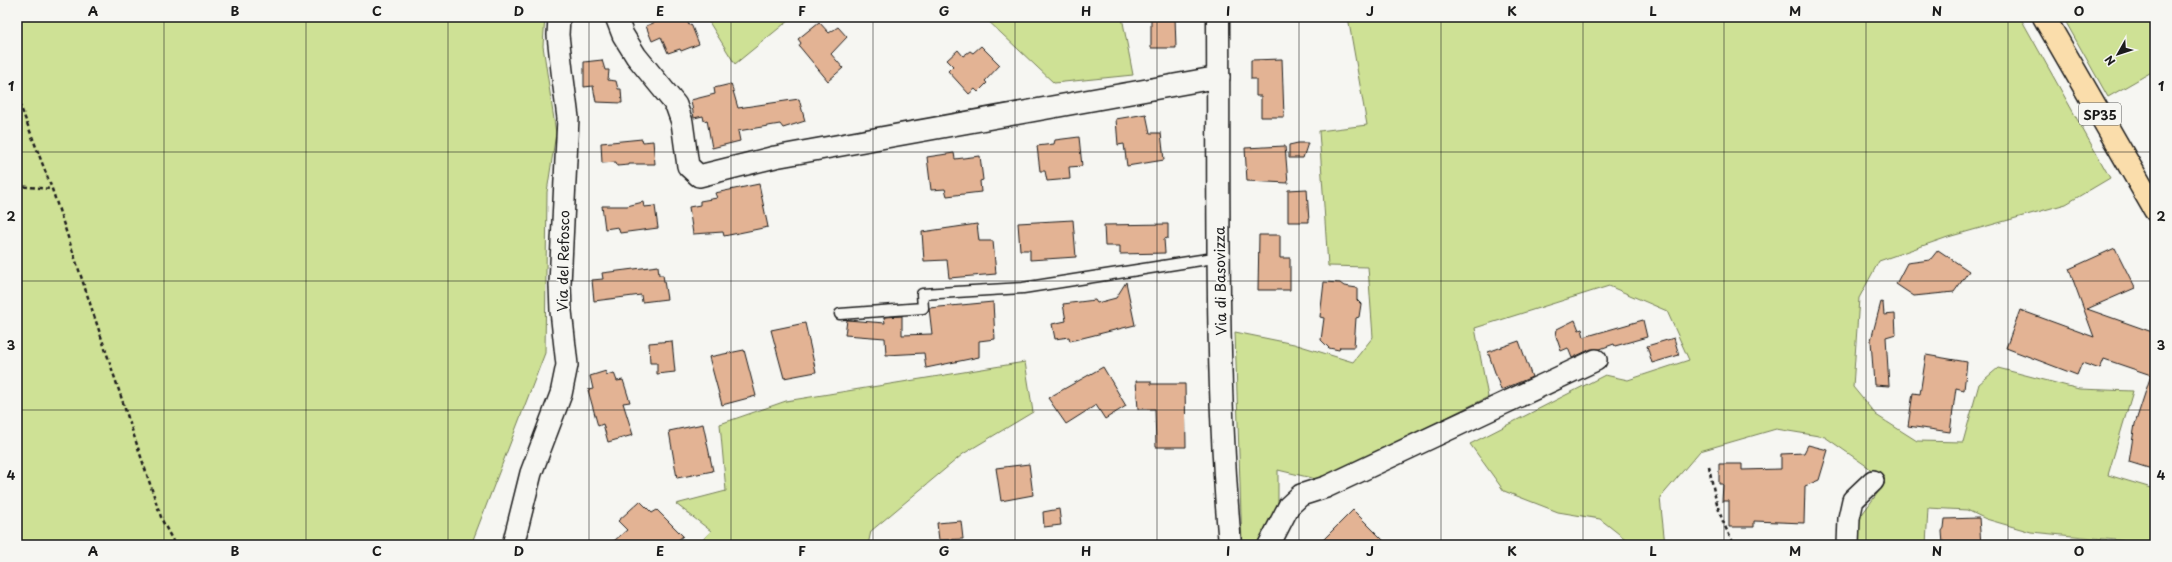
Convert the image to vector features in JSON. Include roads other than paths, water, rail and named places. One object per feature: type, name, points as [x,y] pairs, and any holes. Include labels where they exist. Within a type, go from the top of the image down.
[{"type":"main road","name":"Via di Basovizza","points":[[1218,17],[1224,477],[1230,545]]},
{"type":"main road","name":"SP35","points":[[2044,17],[2155,210]]},
{"type":"street","name":"Via del Refosco","points":[[512,545],[530,473],[561,394],[567,365],[561,311],[560,284],[568,118],[558,35],[560,17]]},
{"type":"street","points":[[616,17],[623,35],[636,56],[676,104],[682,122],[688,166],[698,176],[775,157],[1218,77]]},
{"type":"street","points":[[1269,545],[1289,506],[1301,495],[1326,487],[1596,360]]},
{"type":"street","points":[[1848,545],[1849,518],[1853,500],[1873,481]]},
{"type":"lane","points":[[840,314],[923,308],[922,294],[1023,288],[1220,257]]}]
